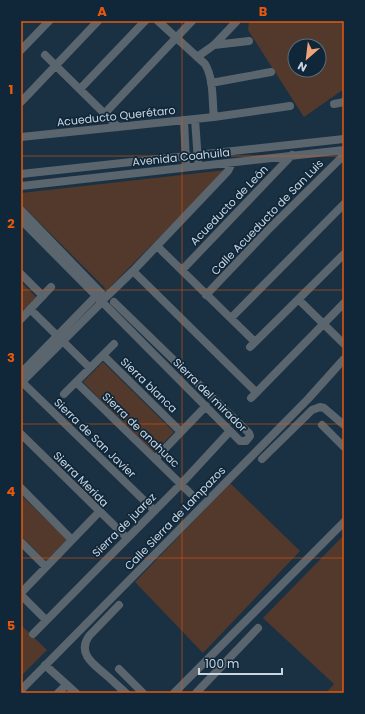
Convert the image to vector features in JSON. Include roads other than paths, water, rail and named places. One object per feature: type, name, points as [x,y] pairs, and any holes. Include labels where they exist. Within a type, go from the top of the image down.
[{"type":"street","points":[[21,102],[98,21]]},
{"type":"street","points":[[80,89],[145,21]]},
{"type":"street","points":[[158,21],[208,68],[214,117]]},
{"type":"street","points":[[105,113],[192,21]]},
{"type":"street","points":[[21,50],[46,22]]},
{"type":"street","points":[[196,57],[214,45],[236,22]]},
{"type":"street","points":[[214,45],[249,41]]},
{"type":"street","points":[[45,55],[118,127]]},
{"type":"street","points":[[211,83],[271,72]]},
{"type":"street","points":[[334,104],[344,102]]},
{"type":"street","name":"Acueducto Querétaro","points":[[21,137],[214,117],[290,106]]},
{"type":"street","points":[[194,119],[198,166]]},
{"type":"street","points":[[184,120],[186,167]]},
{"type":"street","name":"Avenida Coahuila","points":[[21,174],[344,139]]},
{"type":"street","name":"Avenida Coahuila","points":[[21,186],[344,150]]},
{"type":"street","name":"Acueducto de León","points":[[182,270],[292,155]]},
{"type":"street","name":"Calle Acueducto de San Luis","points":[[206,294],[344,155]]},
{"type":"street","points":[[21,373],[60,339],[102,298],[134,271],[228,171],[232,163]]},
{"type":"street","points":[[231,318],[344,204]]},
{"type":"street","name":"Sierra del mirador","points":[[21,210],[103,295],[102,298]]},
{"type":"street","name":"Sierra del mirador","points":[[21,220],[157,350],[249,433],[250,436],[246,441],[240,441],[206,406],[157,350],[114,302]]},
{"type":"street","points":[[157,246],[231,318],[252,345],[344,254]]},
{"type":"street","points":[[134,271],[253,395],[344,303]]},
{"type":"street","points":[[21,274],[43,296]]},
{"type":"street","points":[[21,319],[51,287]]},
{"type":"street","points":[[298,300],[344,344]]},
{"type":"street","points":[[30,309],[90,368]]},
{"type":"street","points":[[21,382],[60,339]]},
{"type":"street","points":[[64,394],[114,344]]},
{"type":"street","name":"Sierra blanca","points":[[103,355],[180,432]]},
{"type":"street","name":"Calle Sierra de Lampazos","points":[[21,690],[308,399],[344,359]]},
{"type":"street","name":"Sierra de San Javier","points":[[21,382],[154,510]]},
{"type":"street","name":"Sierra de anahuac","points":[[76,382],[191,494]]},
{"type":"street","points":[[155,459],[206,406]]},
{"type":"street","points":[[262,459],[312,410],[320,407],[324,408],[344,425]]},
{"type":"street","points":[[322,425],[344,446]]},
{"type":"street","name":"Sierra de juarez","points":[[33,634],[126,538],[181,484],[230,431]]},
{"type":"street","name":"Sierra Merida","points":[[21,436],[126,538]]},
{"type":"street","points":[[21,488],[72,540]]},
{"type":"street","points":[[46,620],[21,594],[99,512]]},
{"type":"street","points":[[174,693],[344,522]]},
{"type":"street","points":[[21,542],[46,567]]},
{"type":"street","points":[[119,605],[89,636],[86,640],[85,646],[89,661],[126,693]]},
{"type":"street","points":[[196,693],[258,628]]},
{"type":"street","points":[[45,665],[76,693]]},
{"type":"street","points":[[119,669],[143,693]]},
{"type":"street","points":[[58,693],[66,684]]}]
